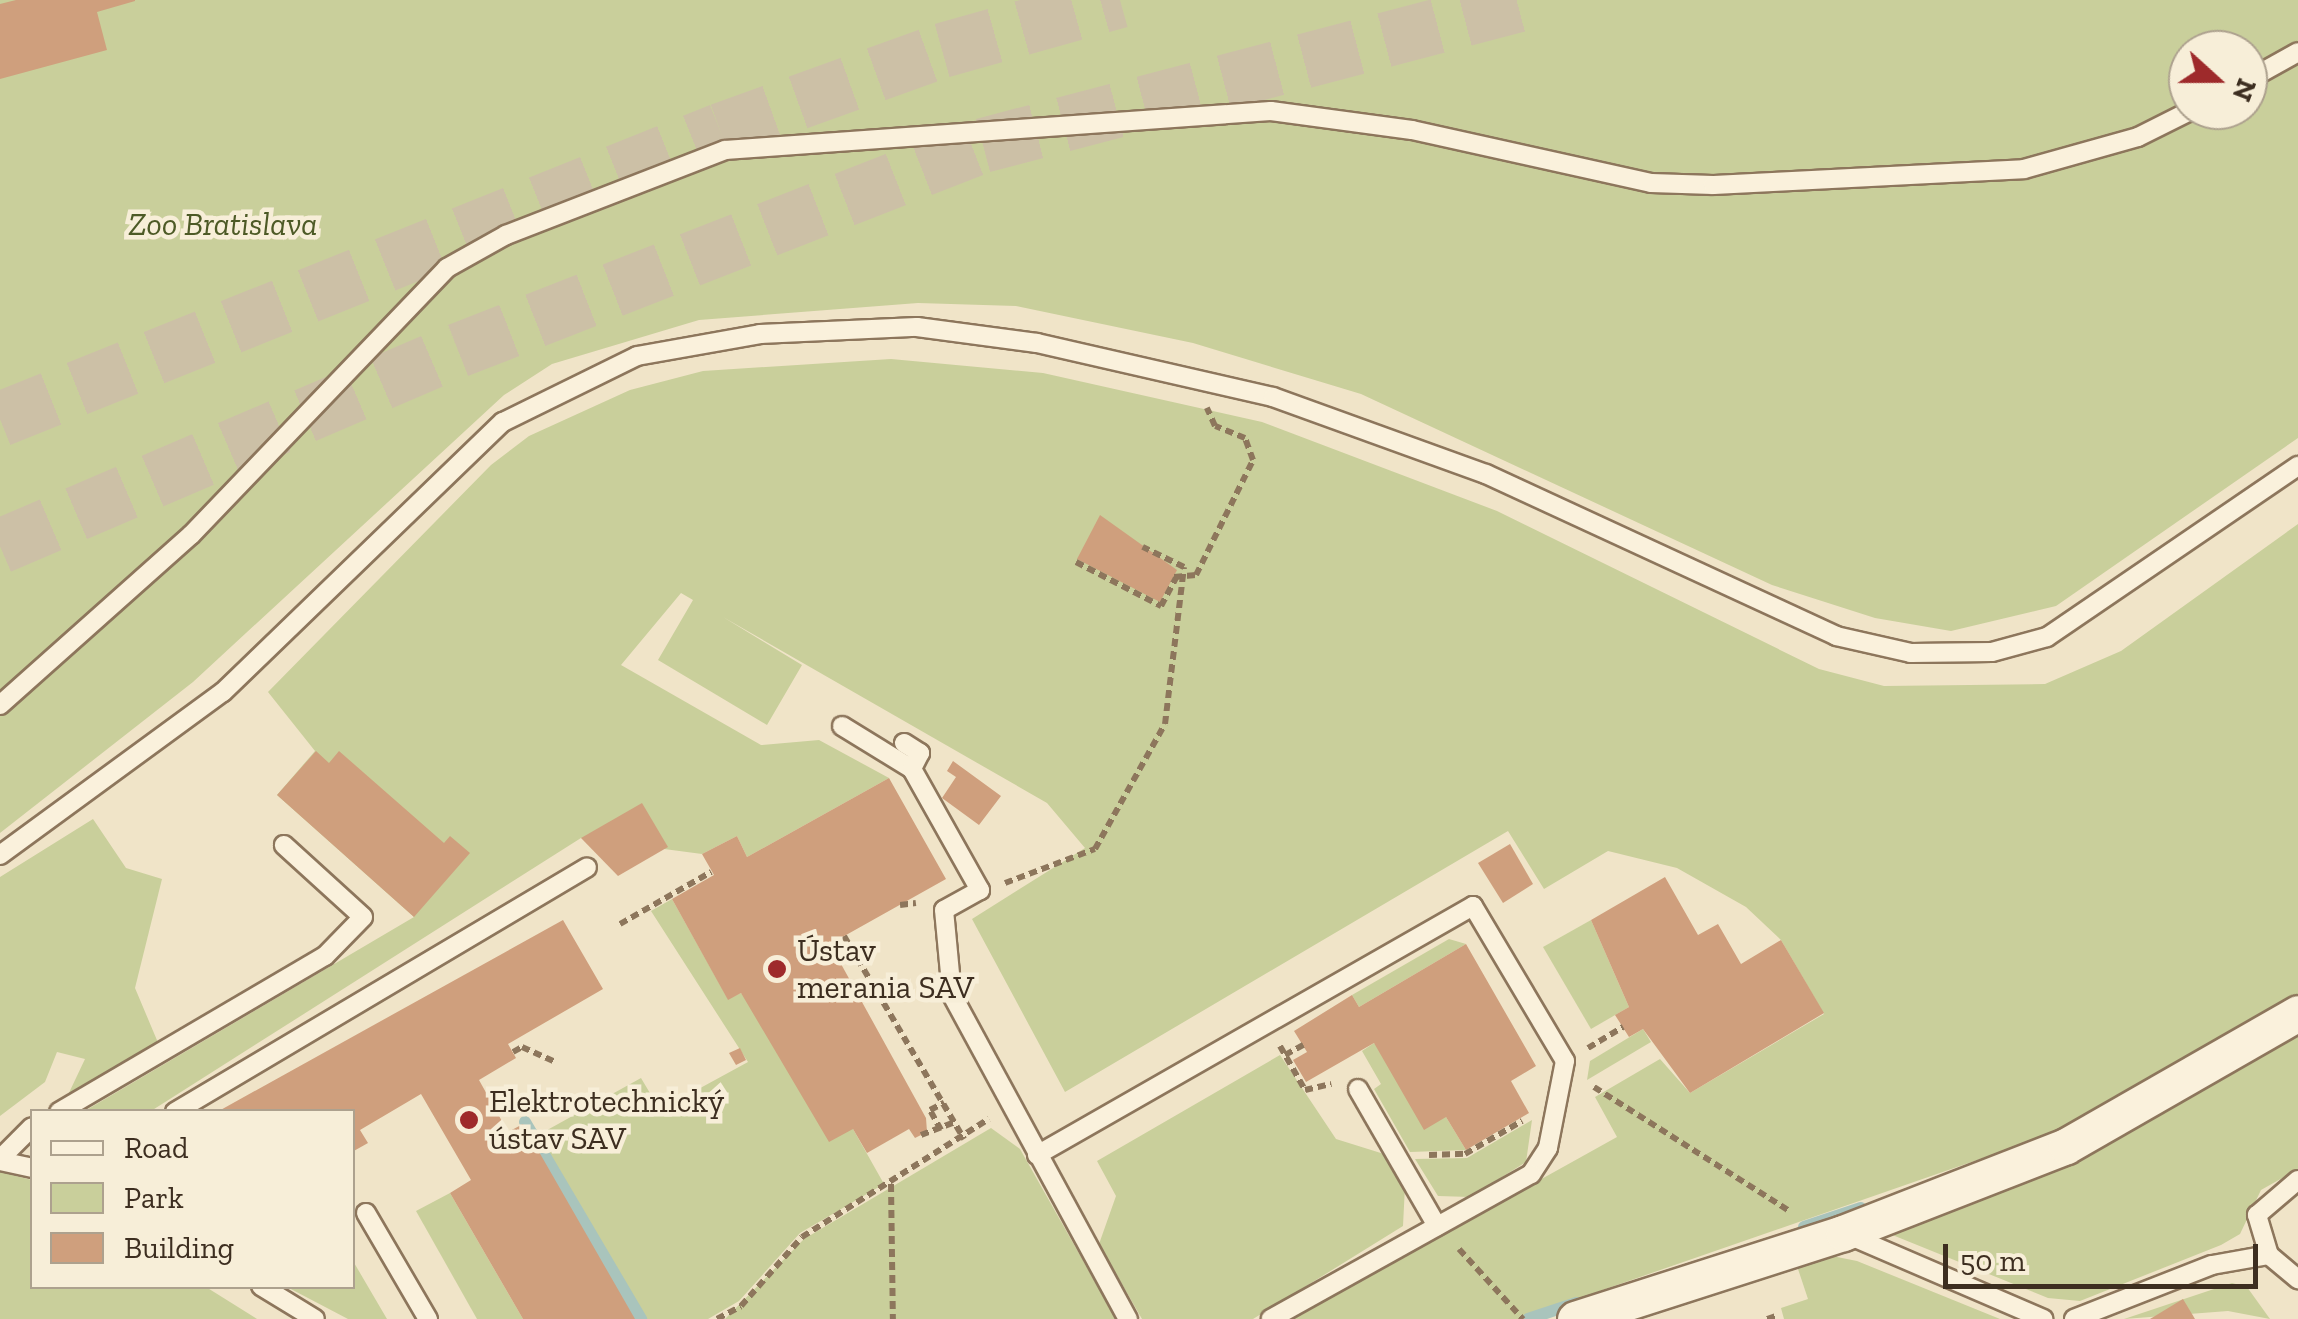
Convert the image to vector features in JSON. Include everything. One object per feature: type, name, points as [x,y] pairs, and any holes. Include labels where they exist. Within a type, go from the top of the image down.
[{"type":"street","points":[[1575,1319],[1843,1233],[2066,1146],[2298,1012]]},
{"type":"lane","points":[[2268,69],[2298,52]]},
{"type":"lane","points":[[0,705],[191,535],[447,268],[506,235],[725,150],[1271,112],[1412,130],[1651,183],[1714,185],[2024,169],[2138,136],[2168,122]]},
{"type":"lane","points":[[0,855],[223,692],[503,422],[637,356],[760,334],[916,327],[1037,342],[1214,383],[1357,422],[1836,636],[1912,653],[1992,652],[2047,637],[2298,466]]},
{"type":"lane","points":[[842,726],[912,769],[980,890],[944,910],[952,995],[1128,1319]]},
{"type":"lane","points":[[904,743],[920,752],[912,769]]},
{"type":"lane","points":[[64,1109],[325,956],[363,917],[284,845]]},
{"type":"lane","points":[[180,1109],[586,867]]},
{"type":"lane","points":[[1037,1154],[1473,906],[1565,1061],[1548,1148],[1531,1174],[1271,1319]]},
{"type":"lane","points":[[1358,1089],[1437,1226]]},
{"type":"lane","points":[[0,1160],[30,1129]]},
{"type":"lane","points":[[0,1160],[30,1168]]},
{"type":"lane","points":[[2298,1180],[2257,1215],[2268,1254],[2298,1279]]},
{"type":"lane","points":[[366,1214],[428,1319]]},
{"type":"lane","points":[[1843,1233],[2043,1319]]},
{"type":"lane","points":[[2074,1319],[2212,1266],[2268,1254]]},
{"type":"lane","points":[[266,1289],[314,1319]]},
{"type":"path","points":[[980,890],[1062,866],[1095,849],[1166,724],[1177,578],[1222,535],[1253,460],[1244,438],[1207,419],[1214,383]]},
{"type":"path","points":[[1076,562],[1161,606],[1184,567],[1143,547]]},
{"type":"path","points":[[620,924],[711,872]]},
{"type":"path","points":[[900,905],[919,901]]},
{"type":"path","points":[[844,936],[964,1139]]},
{"type":"path","points":[[1604,1038],[1623,1027]]},
{"type":"path","points":[[1303,1045],[1285,1055],[1310,1087]]},
{"type":"path","points":[[512,1052],[522,1047],[554,1062]]},
{"type":"path","points":[[1594,1087],[1808,1224]]},
{"type":"path","points":[[941,1130],[930,1110],[944,1102]]},
{"type":"path","points":[[717,1319],[741,1306],[802,1236],[964,1139],[1010,1102]]},
{"type":"path","points":[[1413,1155],[1465,1154],[1530,1116]]},
{"type":"path","points":[[921,1135],[955,1122]]},
{"type":"path","points":[[891,1183],[893,1319]]},
{"type":"path","points":[[1437,1226],[1523,1319]]},
{"type":"green space","name":"Zoo Bratislava","points":[[0,0],[2298,0],[2298,438],[2056,606],[1951,631],[1875,618],[1772,585],[1361,394],[1193,343],[1016,306],[918,303],[699,320],[552,364],[504,395],[193,682],[0,833]]},
{"type":"green space","points":[[891,359],[1043,373],[1262,422],[1497,511],[1819,669],[1884,686],[2045,684],[2121,651],[2298,524],[2298,994],[2058,1132],[1519,1319],[1290,1319],[1617,1137],[1595,1097],[1660,1059],[1690,1093],[1824,1014],[1781,940],[1746,907],[1677,868],[1608,851],[1544,889],[1508,831],[1065,1092],[972,919],[1085,848],[1047,803],[723,617],[802,665],[767,725],[658,660],[693,600],[681,593],[621,665],[761,745],[819,740],[889,778],[747,857],[737,836],[702,854],[581,838],[154,1109],[88,1109],[414,917],[277,795],[315,751],[268,692],[491,465],[529,436],[630,390],[703,371]]},
{"type":"green space","points":[[93,819],[126,868],[162,879],[135,988],[159,1045],[67,1097],[85,1059],[57,1052],[45,1082],[0,1116],[0,877]]},
{"type":"green space","points":[[672,899],[728,999],[741,993],[853,1129],[884,1184],[800,1233],[739,1301],[708,1319],[635,1319],[531,1139],[641,1078],[660,1110],[748,1062],[651,911]]},
{"type":"green space","points":[[1591,920],[1629,1007],[1591,1029],[1543,947]]},
{"type":"green space","points":[[1449,939],[1466,944],[1359,1007],[1352,995]]},
{"type":"green space","points":[[1643,1029],[1651,1042],[1587,1080],[1590,1061]]},
{"type":"green space","points":[[2298,1032],[2298,1169],[2261,1190],[2240,1234],[2221,1245],[2080,1301],[2048,1298],[1890,1234],[2117,1140]]},
{"type":"green space","points":[[1374,1043],[1446,1117],[1466,1150],[1410,1152],[1374,1089],[1381,1084],[1362,1051]]},
{"type":"green space","points":[[1280,1055],[1336,1139],[1384,1154],[1405,1186],[1403,1226],[1253,1319],[1142,1319],[1099,1244],[1116,1196],[1097,1161]]},
{"type":"green space","points":[[1532,1120],[1526,1162],[1470,1197],[1438,1196],[1415,1159],[1467,1158]]},
{"type":"green space","points":[[991,1128],[1020,1149],[1116,1319],[725,1319],[804,1239]]},
{"type":"green space","points":[[0,1172],[30,1180],[30,1289],[209,1289],[257,1319],[0,1319]]},
{"type":"green space","points":[[450,1193],[523,1319],[477,1319],[416,1211]]},
{"type":"green space","points":[[1827,1255],[1857,1261],[2000,1319],[1784,1319],[1781,1308],[1808,1299],[1795,1260]]},
{"type":"green space","points":[[355,1264],[387,1319],[348,1319],[291,1289],[355,1289]]},
{"type":"green space","points":[[2232,1283],[2247,1287],[2270,1319],[2228,1311],[2124,1319]]},
{"type":"building","points":[[16,0],[135,1],[97,12],[107,50],[0,79],[0,4]]},
{"type":"building","points":[[1100,515],[1177,570],[1160,602],[1077,559]]},
{"type":"building","points":[[316,751],[329,763],[339,751],[444,843],[450,836],[470,853],[414,917],[277,795]]},
{"type":"building","points":[[953,761],[1001,796],[979,825],[942,798],[956,777],[947,771]]},
{"type":"building","name":"Ústav merania SAV","points":[[889,778],[946,879],[830,944],[926,1118],[927,1132],[915,1138],[909,1129],[867,1153],[853,1129],[829,1142],[741,993],[728,1000],[672,899],[714,875],[702,854],[737,836],[747,857]]},
{"type":"building","points":[[642,803],[668,847],[618,876],[581,838]]},
{"type":"building","points":[[1510,844],[1533,884],[1503,903],[1478,863]]},
{"type":"building","points":[[1665,877],[1698,935],[1718,924],[1741,964],[1781,940],[1824,1013],[1690,1093],[1643,1029],[1629,1037],[1615,1015],[1629,1007],[1591,920]]},
{"type":"building","name":"Elektrotechnický ústav SAV","points":[[563,920],[603,989],[508,1044],[516,1058],[479,1080],[508,1132],[523,1124],[635,1319],[523,1319],[450,1193],[471,1180],[421,1094],[360,1130],[368,1143],[355,1150],[355,1109],[222,1109]]},
{"type":"building","points":[[1466,944],[1536,1066],[1511,1081],[1529,1113],[1466,1150],[1446,1117],[1424,1130],[1374,1043],[1306,1082],[1293,1060],[1307,1052],[1294,1031],[1352,995],[1359,1007]]},
{"type":"building","points":[[740,1048],[746,1060],[736,1065],[729,1053]]},
{"type":"building","points":[[2183,1299],[2195,1319],[2150,1319]]},
{"type":"waterway","points":[[525,1122],[641,1319]]},
{"type":"waterway","points":[[1804,1227],[1861,1208]]},
{"type":"waterway","points":[[1528,1319],[1576,1303]]},
{"type":"tunnel","points":[[0,419],[720,130],[942,50],[1120,0]]},
{"type":"tunnel","points":[[0,546],[458,350],[983,145],[1535,0]]},
{"type":"place","name":"Ústav merania SAV","points":[[777,969]]},
{"type":"place","name":"Elektrotechnický ústav SAV","points":[[469,1120]]}]
